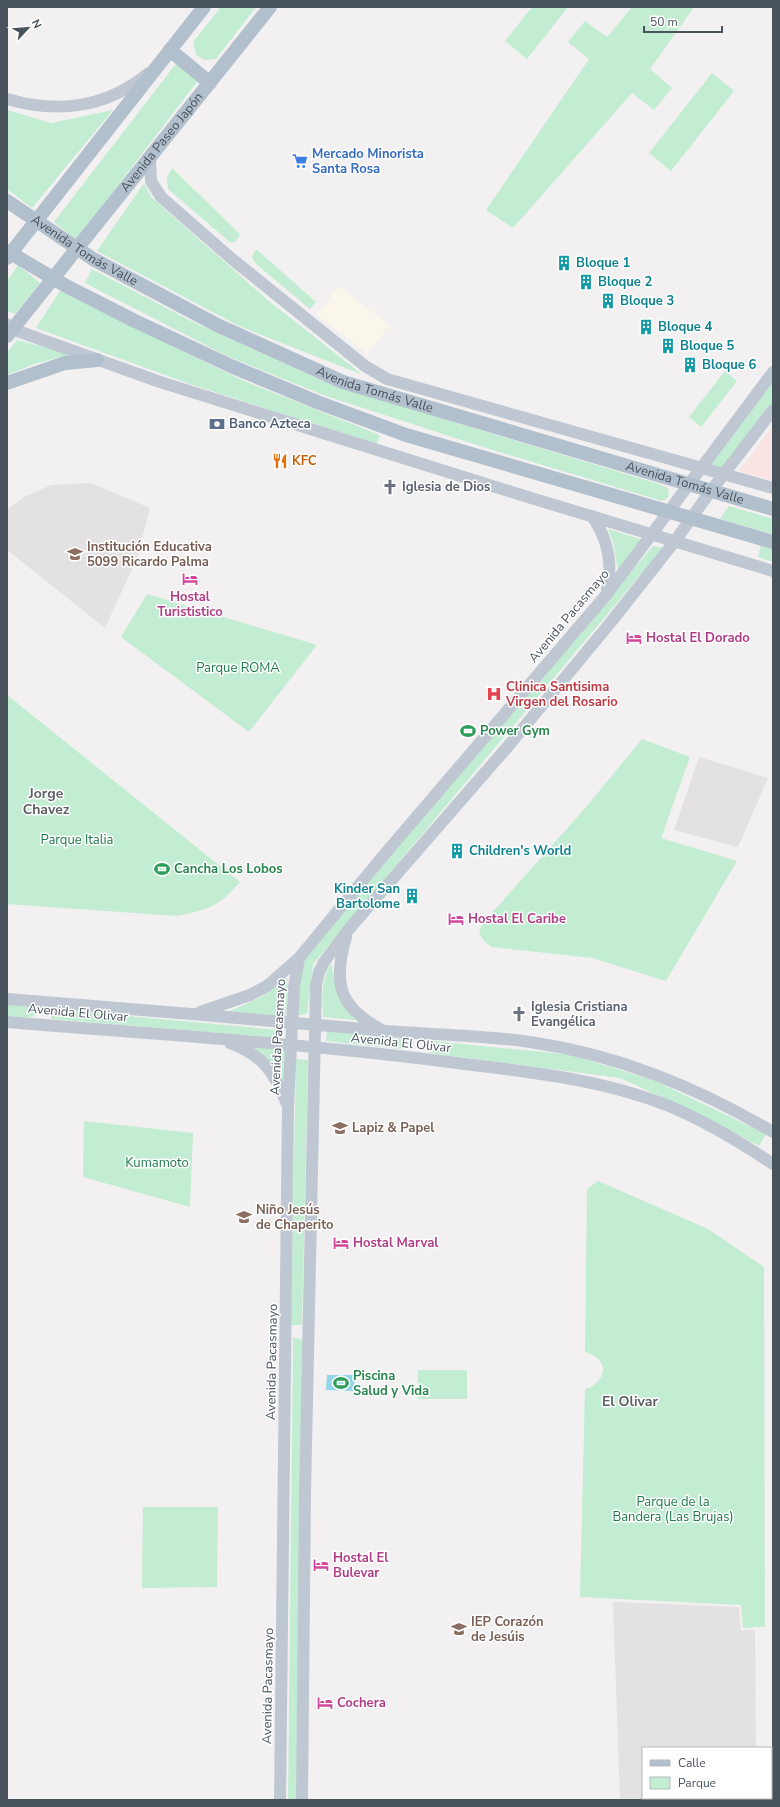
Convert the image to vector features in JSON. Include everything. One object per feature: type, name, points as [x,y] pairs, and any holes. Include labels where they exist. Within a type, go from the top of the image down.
[{"type":"main road","points":[[204,7],[36,221],[8,254],[54,279],[182,343],[318,402],[406,435],[668,510],[773,542]]},
{"type":"main road","name":"Avenida Paseo Japón","points":[[9,329],[54,279],[270,7]]},
{"type":"main road","points":[[170,50],[210,83]]},
{"type":"main road","points":[[7,99],[60,108],[101,101],[139,81],[160,63]]},
{"type":"main road","name":"Avenida Tomás Valle","points":[[150,158],[152,181],[161,197],[232,259],[365,366],[388,379],[773,488]]},
{"type":"main road","name":"Avenida Tomás Valle","points":[[7,201],[77,249],[217,325],[343,382],[688,484],[710,492],[773,509]]},
{"type":"main road","points":[[9,329],[198,394],[592,516],[773,570]]},
{"type":"main road","points":[[7,383],[65,363],[97,360]]},
{"type":"main road","name":"Avenida Pacasmayo","points":[[280,1800],[288,1106],[294,987],[299,958],[383,856],[607,594],[700,467],[773,372]]},
{"type":"main road","points":[[302,1800],[314,1048],[316,985],[319,972],[349,929],[510,744],[611,622],[675,541],[710,492],[773,410]]},
{"type":"main road","points":[[592,516],[604,536],[609,553],[610,571],[607,594]]},
{"type":"main road","points":[[349,929],[341,956],[339,972],[342,990],[351,1008],[362,1019],[384,1031]]},
{"type":"main road","points":[[195,1014],[250,995],[272,982],[299,958]]},
{"type":"main road","name":"Avenida El Olivar","points":[[7,999],[531,1042],[605,1058],[642,1068],[740,1112],[773,1132]]},
{"type":"main road","name":"Avenida El Olivar","points":[[7,1022],[292,1045],[566,1077],[607,1086],[669,1106],[702,1122],[773,1164]]},
{"type":"main road","points":[[219,1039],[237,1046],[264,1062],[277,1078],[288,1106]]},
{"type":"shaded area","points":[[339,286],[389,325],[368,354],[317,315]]},
{"type":"shaded area","points":[[773,426],[773,481],[739,471]]},
{"type":"shaded area","name":"Institución Educativa 5099 Ricardo Palma","points":[[91,483],[150,508],[137,558],[105,628],[7,550],[8,509],[24,497],[51,485]]},
{"type":"shaded area","points":[[699,757],[768,778],[738,847],[674,830]]},
{"type":"shaded area","points":[[613,1602],[739,1607],[741,1630],[755,1630],[756,1747],[642,1747],[642,1799],[756,1800],[620,1800]]},
{"type":"green space","points":[[221,7],[256,7],[216,59],[205,60],[196,55],[193,42]]},
{"type":"green space","points":[[532,7],[568,7],[527,59],[505,41]]},
{"type":"green space","points":[[632,7],[694,7],[650,69],[672,88],[654,110],[632,93],[513,228],[486,210],[589,59],[568,42],[585,21],[607,37]]},
{"type":"green space","points":[[178,61],[200,78],[76,240],[54,222]]},
{"type":"green space","points":[[712,73],[734,91],[671,171],[649,153]]},
{"type":"green space","points":[[7,110],[51,123],[113,110],[32,208],[7,189]]},
{"type":"green space","points":[[172,168],[240,234],[236,241],[231,243],[168,189],[167,177]]},
{"type":"green space","points":[[144,183],[152,198],[270,302],[363,375],[239,326],[97,251]]},
{"type":"green space","points":[[256,249],[316,302],[310,309],[255,263],[252,257]]},
{"type":"green space","points":[[18,265],[40,283],[15,314],[7,311],[7,281]]},
{"type":"green space","points":[[92,269],[189,320],[323,381],[659,484],[668,488],[668,498],[662,501],[483,447],[323,395],[227,356],[85,283]]},
{"type":"green space","points":[[60,291],[244,381],[380,435],[377,444],[190,384],[36,328]]},
{"type":"green space","points":[[17,340],[72,354],[34,364],[7,375],[7,353]]},
{"type":"green space","points":[[725,371],[737,381],[701,427],[689,417]]},
{"type":"green space","points":[[773,373],[773,410],[724,474],[702,465]]},
{"type":"green space","points":[[729,506],[773,519],[773,534],[720,519]]},
{"type":"green space","points":[[608,529],[643,540],[618,572],[614,545]]},
{"type":"green space","points":[[761,545],[773,549],[773,562],[758,557]]},
{"type":"green space","points":[[653,546],[663,548],[313,964],[307,1014],[297,1016],[302,968],[306,955]]},
{"type":"green space","name":"Parque ROMA","points":[[147,594],[317,645],[249,732],[121,637]]},
{"type":"green space","name":"Parque Italia","points":[[7,695],[240,882],[226,897],[213,906],[177,916],[7,904]]},
{"type":"green space","points":[[642,739],[690,757],[661,838],[737,861],[666,981],[592,958],[492,947],[485,942],[479,934],[482,924],[587,806]]},
{"type":"green space","points":[[331,963],[337,993],[355,1020],[323,1017],[322,996],[325,976]]},
{"type":"green space","points":[[288,978],[286,1017],[228,1012],[261,997]]},
{"type":"green space","points":[[7,1004],[34,1008],[36,1013],[34,1016],[28,1018],[7,1016]]},
{"type":"green space","points":[[52,1009],[279,1030],[279,1038],[51,1019]]},
{"type":"green space","points":[[327,1031],[401,1039],[401,1049],[326,1041]]},
{"type":"green space","points":[[432,1041],[572,1055],[655,1081],[766,1134],[759,1146],[690,1110],[620,1078],[430,1053]]},
{"type":"green space","points":[[253,1047],[286,1049],[284,1084],[275,1067]]},
{"type":"green space","points":[[296,1059],[308,1060],[302,1325],[291,1325]]},
{"type":"green space","name":"Kumamoto","points":[[84,1121],[193,1133],[190,1207],[83,1177]]},
{"type":"green space","name":"Parque de la Bandera (Las Brujas)","points":[[598,1181],[708,1229],[764,1267],[765,1627],[743,1628],[741,1605],[580,1597],[585,1389],[598,1381],[602,1376],[603,1370],[599,1360],[593,1355],[585,1352],[587,1189]]},
{"type":"green space","points":[[293,1337],[303,1340],[299,1800],[288,1800]]},
{"type":"green space","points":[[418,1370],[467,1370],[467,1399],[418,1399]]},
{"type":"green space","points":[[143,1507],[218,1507],[217,1587],[142,1588]]},
{"type":"water","name":"Piscina Salud y Vida","points":[[327,1375],[355,1375],[354,1391],[326,1390]]},
{"type":"place","name":"Mercado Minorista Santa Rosa","points":[[300,161]]},
{"type":"place","name":"Bloque 1","points":[[564,263]]},
{"type":"place","name":"Bloque 2","points":[[586,282]]},
{"type":"place","name":"Bloque 3","points":[[608,301]]},
{"type":"place","name":"Bloque 4","points":[[646,327]]},
{"type":"place","name":"Bloque 5","points":[[668,346]]},
{"type":"place","name":"Bloque 6","points":[[690,365]]},
{"type":"place","name":"Banco Azteca","points":[[217,424]]},
{"type":"place","name":"KFC","points":[[280,461]]},
{"type":"place","name":"Iglesia de Dios","points":[[390,487]]},
{"type":"place","name":"Institución Educativa 5099 Ricardo Palma","points":[[75,554]]},
{"type":"place","name":"Hostal Turististico","points":[[190,579]]},
{"type":"place","name":"Hostal El Dorado","points":[[634,638]]},
{"type":"place","name":"Clinica Santisima Virgen del Rosario","points":[[494,694]]},
{"type":"place","name":"Power Gym","points":[[468,731]]},
{"type":"place","name":"Children's World","points":[[457,851]]},
{"type":"place","name":"Cancha Los Lobos","points":[[162,869]]},
{"type":"place","name":"Kinder San Bartolome","points":[[412,896]]},
{"type":"place","name":"Hostal El Caribe","points":[[456,919]]},
{"type":"place","name":"Iglesia Cristiana Evangélica","points":[[519,1014]]},
{"type":"place","name":"Lapiz & Papel","points":[[340,1128]]},
{"type":"place","name":"Niño Jesús de Chaperito","points":[[244,1217]]},
{"type":"place","name":"Hostal Marval","points":[[341,1243]]},
{"type":"place","name":"Piscina Salud y Vida","points":[[341,1383]]},
{"type":"place","name":"Hostal El Bulevar","points":[[321,1565]]},
{"type":"place","name":"IEP Corazón de Jesúis","points":[[459,1629]]},
{"type":"place","name":"Cochera","points":[[325,1703]]},
{"type":"district","name":"Jorge Chavez","points":[[46,802]]},
{"type":"district","name":"El Olivar","points":[[630,1401]]}]
